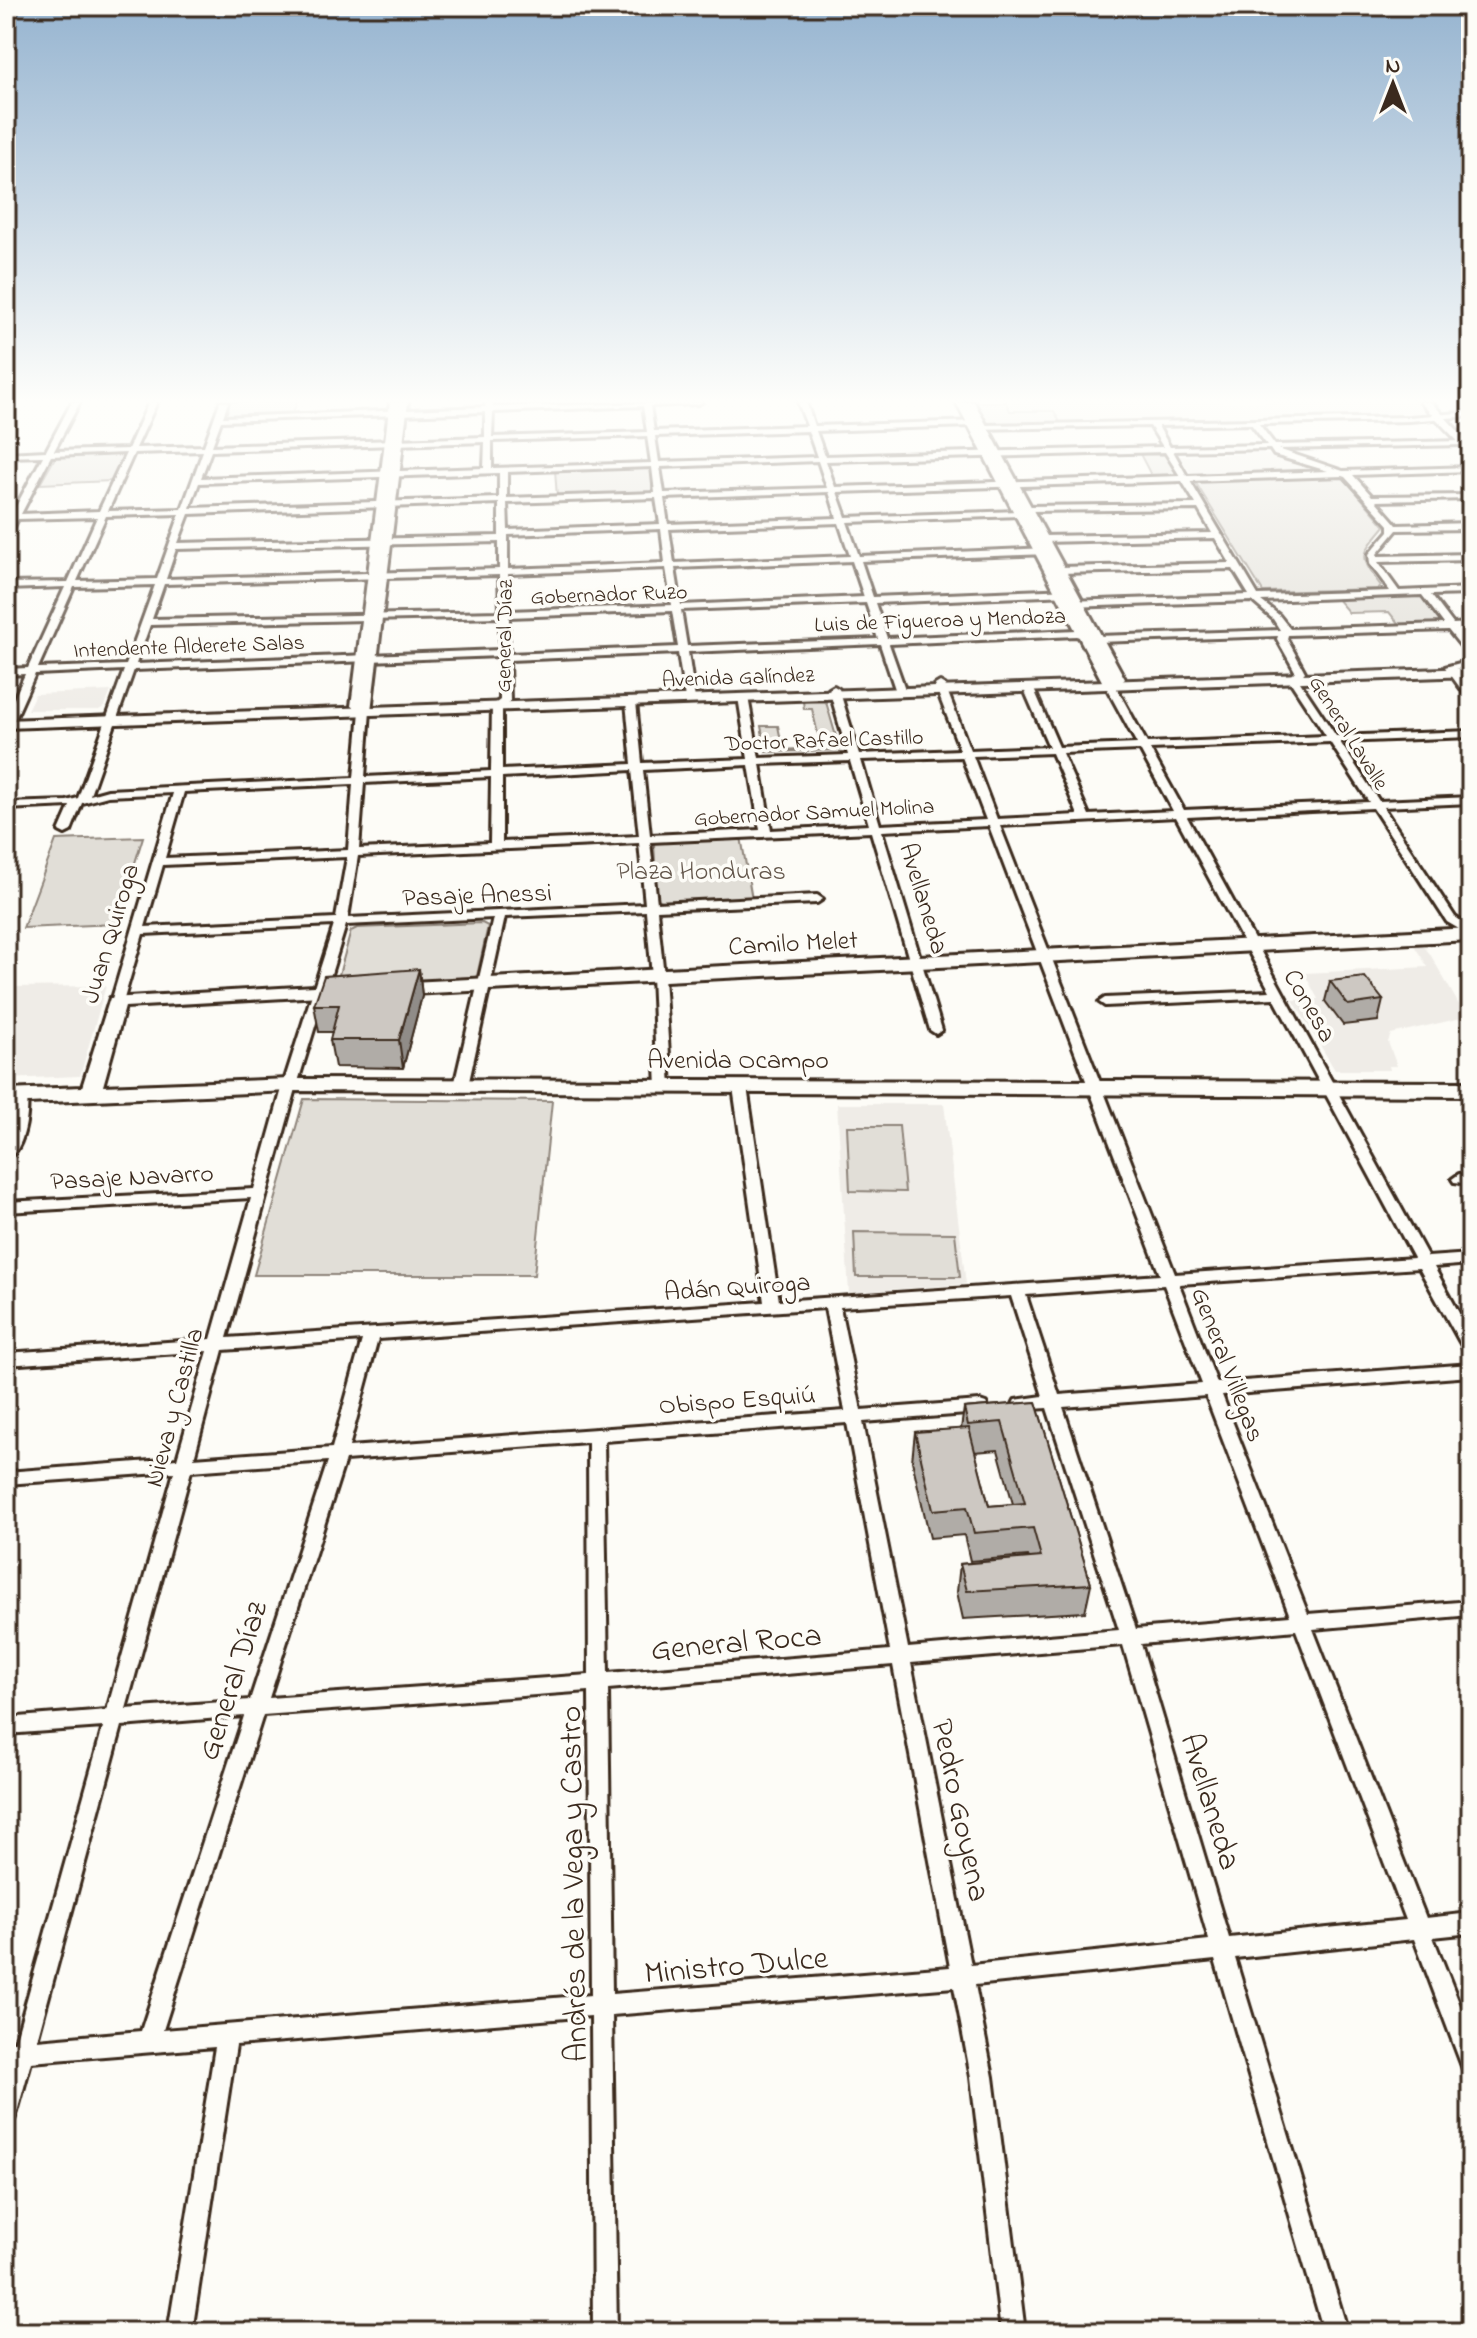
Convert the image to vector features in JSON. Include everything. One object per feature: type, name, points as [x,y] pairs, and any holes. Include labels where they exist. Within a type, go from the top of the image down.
[{"type":"main road","name":"Avenida Galíndez","points":[[941,688],[1471,667]]},
{"type":"main road","name":"Avenida Galíndez","points":[[501,704],[631,702],[689,697],[1028,687],[1112,681]]},
{"type":"main road","name":"Avenida Galíndez","points":[[7,723],[835,692]]},
{"type":"main road","name":"Camilo Melet","points":[[117,1002],[1471,933]]},
{"type":"main road","name":"Juan Quiroga","points":[[91,1093],[117,1002]]},
{"type":"main road","name":"Avenida Ocampo","points":[[10,1102],[91,1093],[290,1085],[1471,1089]]},
{"type":"main road","points":[[6,1152],[19,1111],[10,1102]]},
{"type":"street","points":[[7,723],[34,671],[105,511]]},
{"type":"street","points":[[6,534],[11,517],[211,511]]},
{"type":"street","points":[[363,708],[388,511]]},
{"type":"street","name":"General Díaz","points":[[496,847],[497,774],[505,655],[502,511]]},
{"type":"street","points":[[660,511],[689,697]]},
{"type":"street","points":[[839,511],[900,689]]},
{"type":"street","points":[[174,546],[384,541],[1021,511]]},
{"type":"street","points":[[1023,511],[1059,570],[1070,598]]},
{"type":"street","name":"General Lavalle","points":[[1204,511],[1255,599],[1285,629],[1282,639],[1296,675],[1331,740],[1451,919],[1471,933]]},
{"type":"street","points":[[1380,511],[1394,528]]},
{"type":"street","points":[[65,831],[88,786],[185,512]]},
{"type":"street","points":[[1396,593],[1373,554],[1394,528],[1471,526]]},
{"type":"street","points":[[6,586],[668,566],[855,558],[1218,535]]},
{"type":"street","points":[[1044,547],[1112,681]]},
{"type":"street","points":[[1374,559],[1471,557]]},
{"type":"street","points":[[1059,570],[1237,566]]},
{"type":"street","name":"Gobernador Ruzo","points":[[148,622],[505,614],[869,599],[1255,599],[1471,591]]},
{"type":"street","points":[[1424,592],[1471,653]]},
{"type":"street","name":"Luis de Figueroa y Mendoza","points":[[368,658],[883,641],[1283,635],[1471,626]]},
{"type":"street","name":"Intendente Alderete Salas","points":[[6,672],[368,658]]},
{"type":"street","points":[[1452,670],[1471,695]]},
{"type":"street","name":"Conesa","points":[[1112,681],[1248,943],[1331,1089],[1421,1263],[1471,1349]]},
{"type":"street","points":[[1028,687],[1085,818]]},
{"type":"street","name":"General Villegas","points":[[941,688],[1471,2061]]},
{"type":"street","name":"Avellaneda","points":[[835,692],[936,1030]]},
{"type":"street","points":[[743,697],[766,833]]},
{"type":"street","points":[[631,702],[658,976],[664,1087]]},
{"type":"street","name":"Nieva y Castilla","points":[[6,2112],[13,2053],[117,1717],[184,1462],[290,1085],[341,921],[353,853],[363,708]]},
{"type":"street","name":"Doctor Rafael Castillo","points":[[108,793],[638,767],[1471,734]]},
{"type":"street","points":[[88,786],[108,793]]},
{"type":"street","name":"Juan Quiroga","points":[[117,1002],[179,790]]},
{"type":"street","points":[[6,806],[81,800],[108,793]]},
{"type":"street","name":"Gobernador Samuel Molina","points":[[160,862],[1471,800]]},
{"type":"street","name":"Pasaje Anessi","points":[[139,931],[817,899]]},
{"type":"street","points":[[461,1086],[500,915]]},
{"type":"street","points":[[1105,1002],[1276,994]]},
{"type":"street","points":[[740,1087],[772,1308]]},
{"type":"street","name":"Pasaje Navarro","points":[[6,1207],[260,1193]]},
{"type":"street","name":"Adán Quiroga","points":[[6,1359],[1471,1259]]},
{"type":"street","name":"Avellaneda","points":[[1017,1291],[1130,1638],[1336,2332]]},
{"type":"street","name":"Pedro Goyena","points":[[832,1304],[898,1658],[982,2077],[1013,2332]]},
{"type":"street","name":"General Díaz","points":[[148,2043],[339,1452],[371,1335]]},
{"type":"street","name":"Obispo Esquiú","points":[[6,1478],[184,1462],[853,1417],[1471,1370]]},
{"type":"street","name":"Andrés de la Vega y Castro","points":[[596,1434],[605,2332]]},
{"type":"street","name":"General Roca","points":[[6,1726],[898,1658],[1471,1608]]},
{"type":"street","name":"Ministro Dulce","points":[[13,2053],[963,1976],[1471,1923]]},
{"type":"street","points":[[180,2332],[227,2037]]},
{"type":"shaded area","points":[[111,691],[105,706],[99,710],[27,710],[35,694]]},
{"type":"shaded area","points":[[1413,944],[1422,944],[1430,954],[1466,1017],[1391,1034],[1388,1042],[1397,1066],[1389,1066],[1390,1070],[1335,1070],[1293,1000],[1318,999],[1304,973],[1428,967]]},
{"type":"shaded area","points":[[106,986],[80,1076],[6,1079],[6,987]]},
{"type":"shaded area","points":[[837,1104],[944,1104],[966,1284],[849,1293]]},
{"type":"green space","points":[[1213,511],[1372,511],[1385,526],[1365,555],[1369,568],[1381,586],[1377,589],[1263,592]]},
{"type":"green space","points":[[1415,594],[1424,597],[1444,623],[1402,628],[1389,612],[1349,613],[1336,598]]},
{"type":"green space","points":[[803,701],[826,702],[840,750],[766,752],[761,726],[778,726],[783,750],[827,747],[826,743],[820,743],[812,709],[804,709]]},
{"type":"green space","points":[[143,837],[116,924],[23,928],[56,840]]},
{"type":"green space","name":"Plaza Honduras","points":[[741,837],[752,899],[669,904],[657,899],[654,843]]},
{"type":"green space","points":[[482,923],[488,926],[477,976],[471,979],[337,982],[351,931],[357,928]]},
{"type":"green space","points":[[304,1099],[552,1101],[534,1275],[254,1275]]},
{"type":"green space","points":[[847,1126],[899,1126],[905,1192],[850,1191]]},
{"type":"green space","points":[[854,1232],[955,1233],[960,1277],[856,1277]]},
{"type":"building","points":[[419,969],[399,1040],[330,1040],[339,1005],[314,1005],[324,976]]},
{"type":"building","points":[[1365,977],[1383,1000],[1348,1005],[1330,981]]},
{"type":"building","points":[[1036,1402],[1091,1584],[967,1591],[960,1564],[1041,1557],[1033,1528],[974,1533],[967,1507],[933,1510],[915,1432],[969,1428],[989,1506],[1025,1503],[1002,1422],[968,1425],[964,1408]]}]
